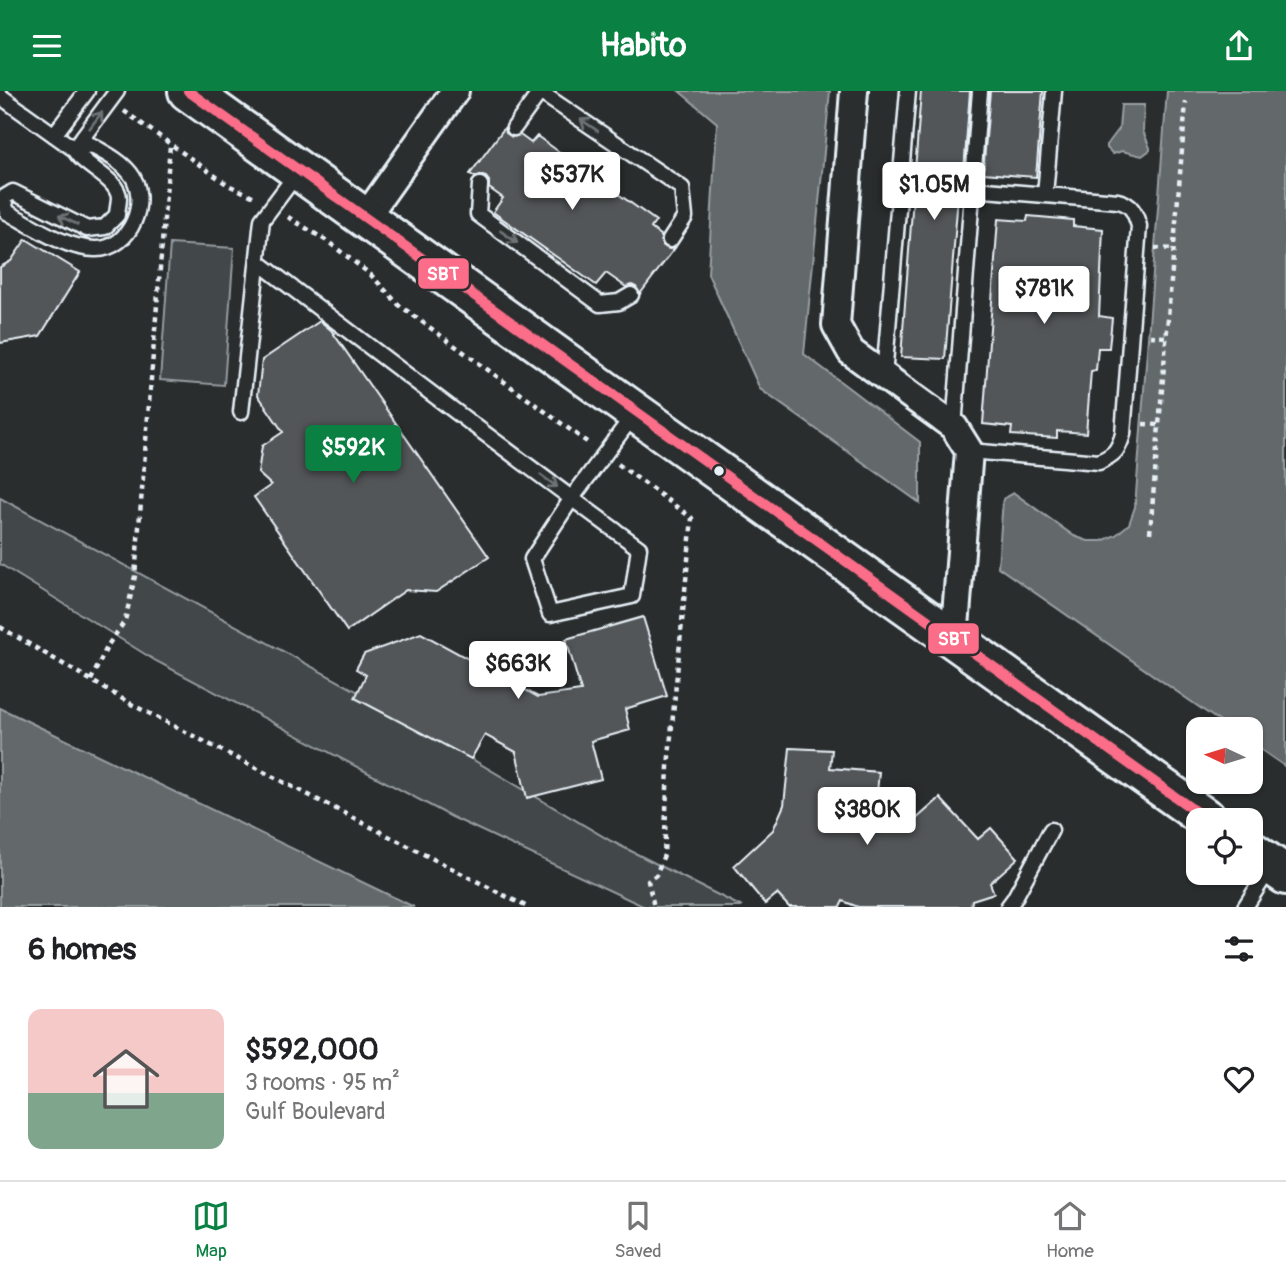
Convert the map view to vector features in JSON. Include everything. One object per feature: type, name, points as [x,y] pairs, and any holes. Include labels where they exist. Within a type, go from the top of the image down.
[{"type":"main road","points":[[188,91],[1191,808]]},
{"type":"street","points":[[365,218],[455,91]]},
{"type":"street","points":[[854,91],[836,325],[851,352],[954,427],[969,451],[954,640]]},
{"type":"lane","points":[[54,135],[87,91]]},
{"type":"lane","points":[[884,376],[908,91]]},
{"type":"lane","points":[[954,427],[981,91]]},
{"type":"lane","points":[[1045,195],[1054,91]]},
{"type":"lane","points":[[514,128],[539,92],[682,188],[685,218],[670,240]]},
{"type":"lane","points":[[0,96],[74,149],[83,161],[112,183],[119,196],[117,215],[105,227],[87,229],[13,192],[1,197],[7,212],[57,239],[95,249],[105,248],[126,235],[133,226],[138,211],[136,184],[123,166],[91,145],[74,149]]},
{"type":"lane","points":[[74,149],[114,96]]},
{"type":"lane","points":[[241,412],[262,220],[299,171]]},
{"type":"lane","points":[[480,185],[478,215],[600,304],[619,302],[631,295]]},
{"type":"lane","points":[[969,451],[1099,462],[1119,449],[1123,434],[1139,226],[1135,212],[1127,203],[973,189]]},
{"type":"lane","points":[[258,262],[526,464],[572,498],[639,548],[632,596],[550,614],[531,559],[572,498],[635,412]]},
{"type":"lane","points":[[1008,907],[1051,830]]},
{"type":"lane","points":[[1245,907],[1270,864]]},
{"type":"path","points":[[114,96],[170,145],[228,185],[255,197],[327,241],[370,274],[399,305],[692,518],[668,767],[664,855],[656,875],[648,881],[654,907]]},
{"type":"path","points":[[1150,533],[1186,102]]},
{"type":"path","points":[[90,681],[108,645],[125,621],[135,576],[170,145]]},
{"type":"path","points":[[1154,248],[1174,249]]},
{"type":"path","points":[[1148,336],[1166,337]]},
{"type":"path","points":[[1140,423],[1159,425]]},
{"type":"path","points":[[0,627],[133,705],[527,907]]},
{"type":"shaded area","points":[[679,91],[830,91],[804,354],[920,442],[920,503],[760,389],[708,274],[717,123]]},
{"type":"shaded area","points":[[1167,91],[1286,91],[1286,767],[1264,752],[1264,717],[1213,717],[998,567],[1003,499],[1014,493],[1074,536],[1088,541],[1102,541],[1116,535],[1129,524],[1135,507]]},
{"type":"shaded area","points":[[1121,105],[1144,105],[1143,131],[1150,150],[1142,156],[1122,151],[1113,154],[1107,148],[1119,129]]},
{"type":"shaded area","points":[[170,244],[234,248],[224,385],[160,380]]},
{"type":"shaded area","points":[[0,498],[353,689],[611,841],[742,907],[645,907],[452,817],[156,661],[0,564]]},
{"type":"shaded area","points":[[0,708],[414,907],[0,907]]},
{"type":"building","points":[[921,91],[970,91],[964,171],[960,171],[945,359],[901,357]]},
{"type":"building","points":[[990,91],[1043,91],[1036,177],[983,173]]},
{"type":"building","points":[[505,127],[506,133],[512,137],[520,135],[531,143],[537,136],[656,221],[651,228],[661,236],[662,245],[669,249],[675,248],[640,294],[636,287],[626,287],[606,273],[596,285],[493,212],[503,198],[489,188],[486,177],[470,174]]},
{"type":"building","points":[[1028,216],[1073,220],[1073,226],[1103,229],[1099,316],[1112,318],[1109,348],[1098,348],[1096,370],[1091,371],[1086,433],[1057,431],[1057,438],[1011,435],[1012,427],[983,424],[998,219],[1027,221]]},
{"type":"building","points":[[26,239],[80,272],[40,336],[0,343],[0,267],[11,261]]},
{"type":"building","points":[[320,321],[331,330],[489,557],[436,592],[406,590],[347,631],[254,497],[271,485],[258,473],[262,446],[283,432],[258,395],[262,360]]},
{"type":"building","points":[[643,617],[667,696],[625,709],[630,730],[591,741],[601,779],[527,798],[516,752],[485,735],[471,759],[355,698],[366,675],[356,669],[364,654],[421,633],[538,697],[581,691],[566,639]]},
{"type":"building","points":[[790,748],[832,750],[830,768],[879,772],[876,803],[915,820],[940,798],[978,839],[991,828],[1018,858],[990,883],[994,893],[972,900],[971,907],[858,907],[843,901],[840,907],[789,907],[777,894],[765,904],[734,866],[773,830],[784,805]]},
{"type":"transit line","name":"SBT","points":[[188,91],[1191,808]]}]
